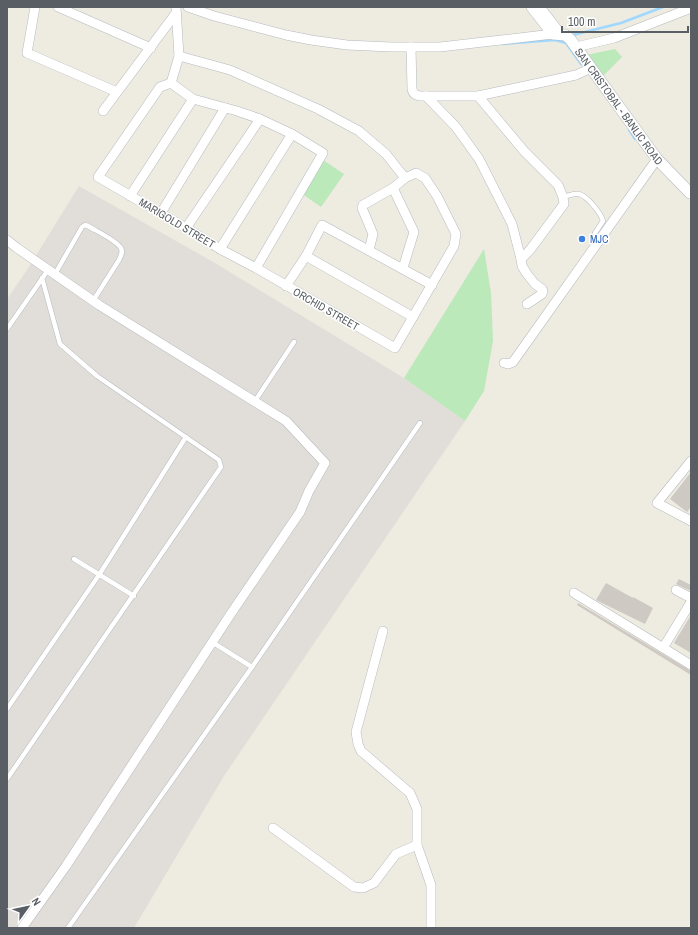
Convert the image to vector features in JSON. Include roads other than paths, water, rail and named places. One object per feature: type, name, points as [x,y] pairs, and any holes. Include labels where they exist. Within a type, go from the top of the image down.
[{"type":"street","points":[[35,7],[27,53],[117,92]]},
{"type":"street","points":[[58,7],[151,48]]},
{"type":"street","points":[[188,7],[214,16],[311,40],[368,46],[411,47],[457,46],[557,34],[540,7]]},
{"type":"street","name":"SAN CRISTOBAL - BANLIC ROAD","points":[[532,7],[557,34],[565,35],[576,47],[657,159],[691,192]]},
{"type":"street","points":[[576,47],[614,38],[691,8]]},
{"type":"street","points":[[103,112],[151,48],[176,10]]},
{"type":"street","points":[[176,10],[178,56],[171,83],[193,99],[238,111],[260,119],[292,134],[323,153],[256,268]]},
{"type":"street","points":[[411,47],[413,93],[416,96],[478,96],[576,75],[591,68]]},
{"type":"street","points":[[178,56],[230,70],[318,109],[359,131],[386,154],[405,178]]},
{"type":"street","name":"MARIGOLD STREET","points":[[171,83],[160,87],[98,177],[220,249],[256,268]]},
{"type":"street","points":[[426,96],[456,127],[479,159],[512,224],[522,266],[527,274],[543,291],[542,294],[527,304]]},
{"type":"street","points":[[478,96],[524,151],[558,185],[563,197],[564,204],[530,250],[521,258]]},
{"type":"street","points":[[130,196],[193,99]]},
{"type":"street","points":[[161,213],[225,108]]},
{"type":"street","points":[[186,228],[260,119]]},
{"type":"street","points":[[220,249],[292,134]]},
{"type":"street","points":[[504,363],[508,364],[513,362],[657,159]]},
{"type":"street","points":[[306,256],[413,316],[454,246],[456,234],[437,196],[425,178],[416,173],[405,178],[393,188],[363,205],[362,208],[373,234],[369,250]]},
{"type":"street","points":[[393,188],[414,232],[403,268]]},
{"type":"street","points":[[286,286],[306,256],[322,226],[403,268],[432,285]]},
{"type":"street","points":[[7,240],[93,301],[286,421],[325,462],[309,491],[300,512],[212,642],[66,866],[22,928]]},
{"type":"street","name":"ORCHID STREET","points":[[256,268],[395,348],[413,316]]},
{"type":"street","points":[[691,461],[657,503],[691,521]]},
{"type":"street","points":[[676,590],[691,598]]},
{"type":"street","points":[[574,593],[691,664]]},
{"type":"street","points":[[663,648],[691,602]]},
{"type":"street","points":[[383,631],[356,732],[360,752],[390,775],[410,793],[417,809],[417,845],[431,885],[431,928]]},
{"type":"street","points":[[273,828],[354,887],[363,888],[374,883],[396,854],[417,845]]},
{"type":"lane","points":[[563,197],[579,194],[585,197],[601,215],[603,220],[595,233]]},
{"type":"lane","points":[[7,329],[42,278],[51,272],[79,230],[85,225],[116,243],[121,248],[122,252],[119,260],[93,301]]},
{"type":"lane","points":[[7,779],[134,596],[221,467],[219,460],[97,376],[60,344],[42,278]]},
{"type":"lane","points":[[255,401],[294,342]]},
{"type":"lane","points":[[68,928],[252,667],[420,423]]},
{"type":"lane","points":[[7,709],[99,575],[186,437]]},
{"type":"lane","points":[[74,559],[134,596]]},
{"type":"lane","points":[[212,642],[252,667]]},
{"type":"waterway","points":[[573,35],[621,23],[663,7]]},
{"type":"waterway","points":[[502,44],[555,40],[566,43],[581,64]]},
{"type":"waterway","points":[[629,130],[635,139]]},
{"type":"place","name":"MJC","points":[[582,239]]}]
